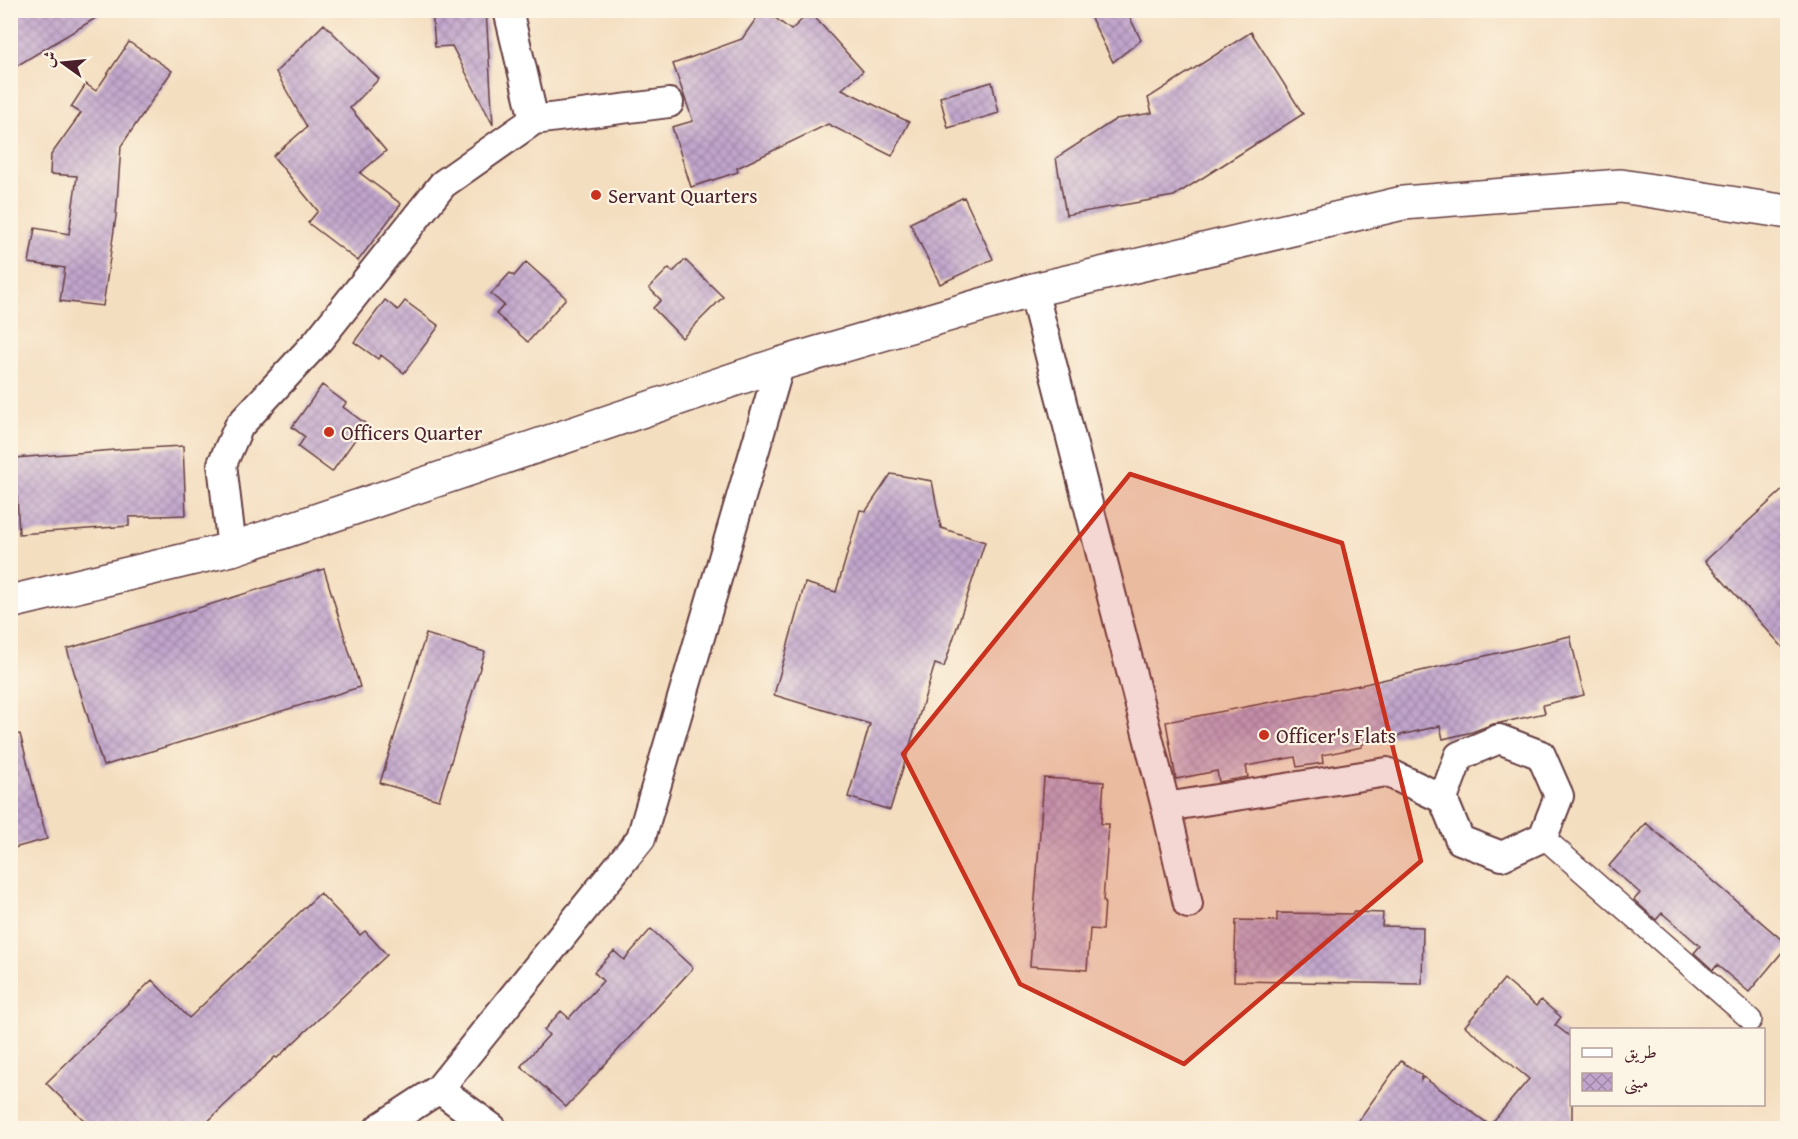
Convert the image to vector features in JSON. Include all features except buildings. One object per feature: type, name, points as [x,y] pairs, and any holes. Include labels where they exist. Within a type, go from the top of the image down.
[{"type":"main road","points":[[10,602],[232,549],[780,364],[1033,290],[1403,203],[1621,186],[1788,212]]},
{"type":"street","points":[[508,10],[534,120]]},
{"type":"street","points":[[232,549],[222,464],[239,426],[317,342],[443,184],[534,120],[669,103]]},
{"type":"street","points":[[1033,290],[1166,807],[1188,904]]},
{"type":"street","points":[[379,1128],[439,1089],[641,838],[780,364]]},
{"type":"street","points":[[1166,807],[1388,772],[1443,799],[1460,840],[1502,856],[1543,837],[1559,796],[1541,755],[1499,739],[1459,756],[1443,799]]},
{"type":"street","points":[[1543,837],[1751,1020]]},
{"type":"street","points":[[439,1089],[492,1128]]},
{"type":"highlighted area","points":[[1130,474],[1342,543],[1421,861],[1184,1064],[1020,984],[903,754]]},
{"type":"place","name":"Servant Quarters","points":[[596,195]]},
{"type":"place","name":"Officers Quarter","points":[[329,432]]},
{"type":"place","name":"Officer's Flats","points":[[1264,735]]}]
